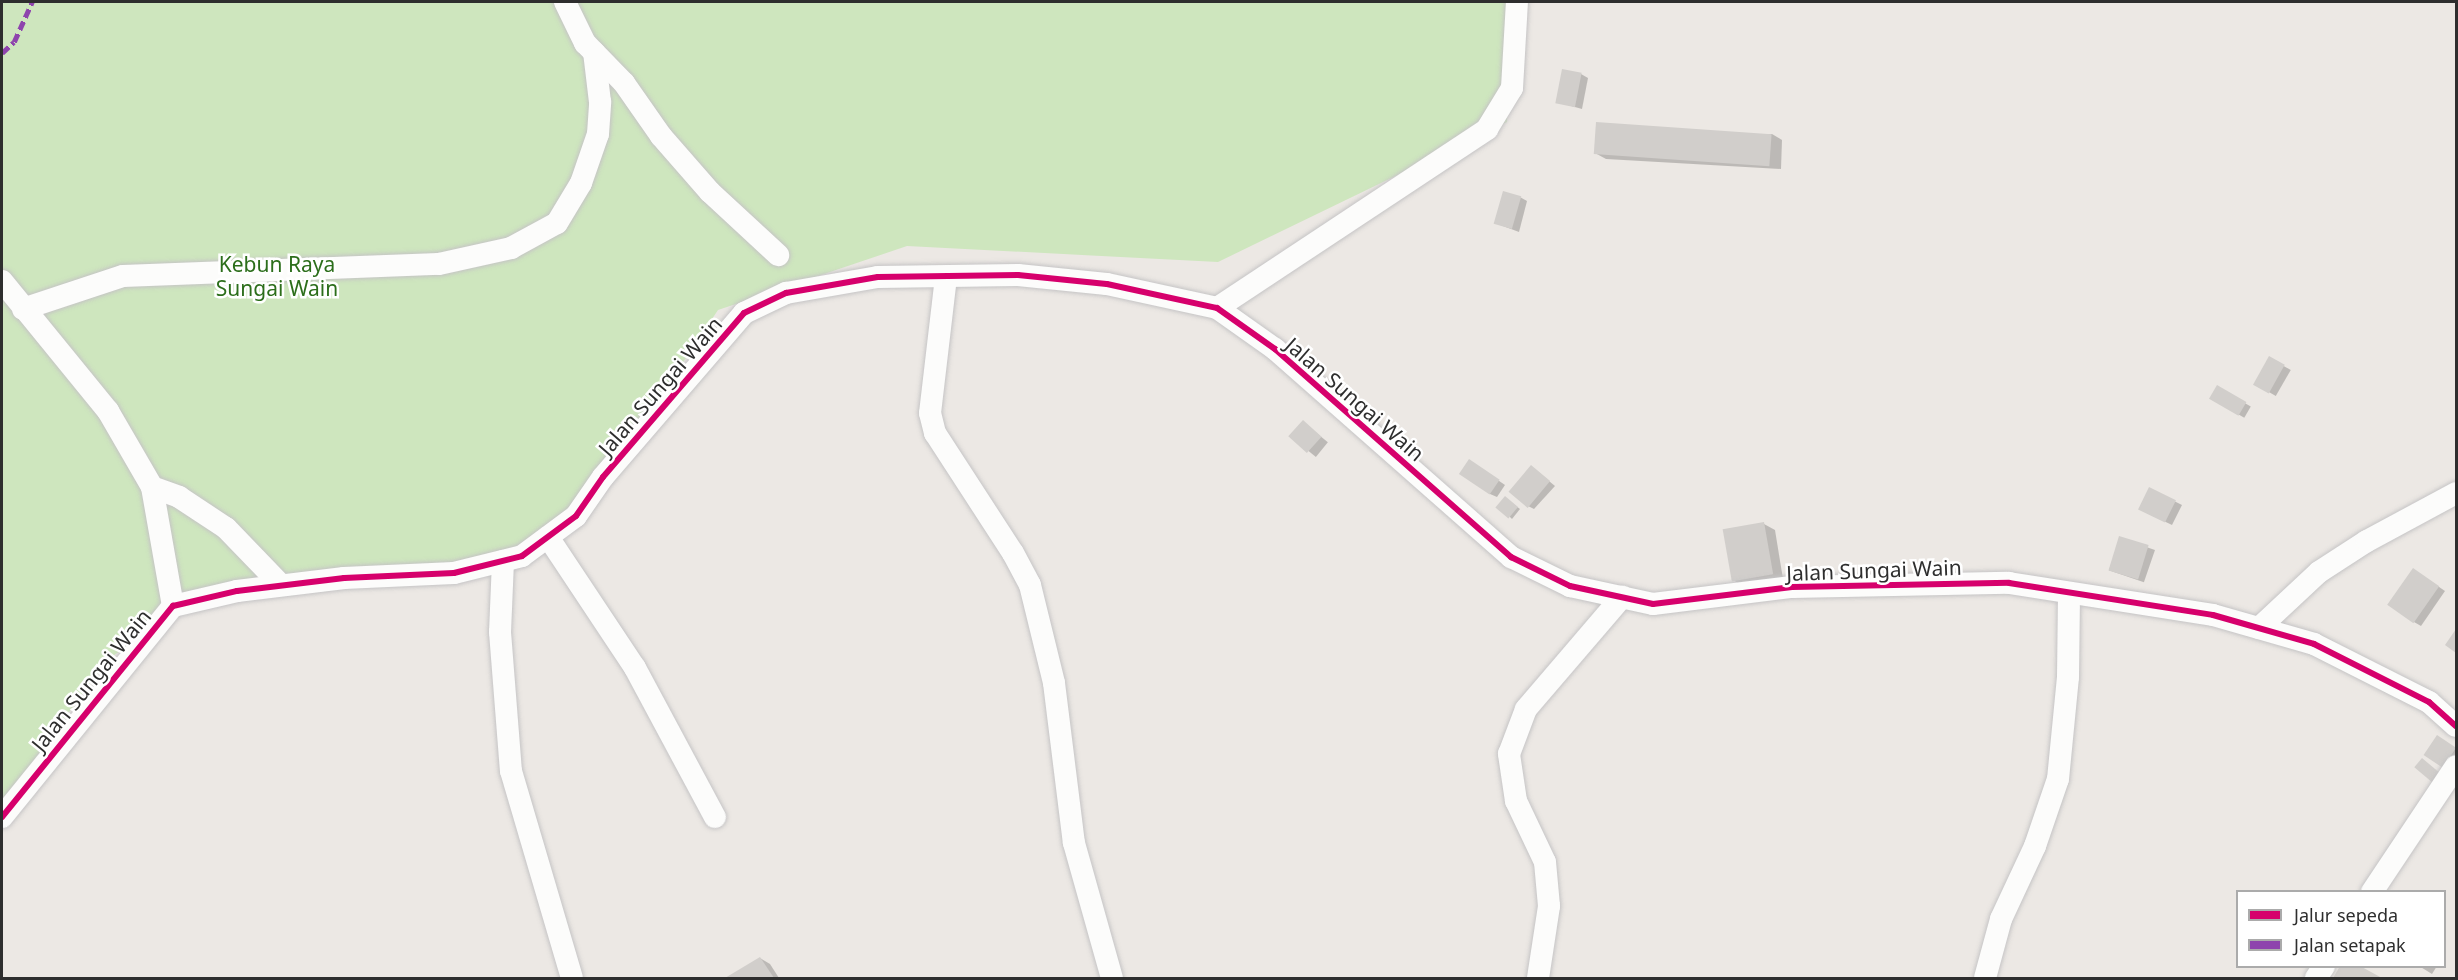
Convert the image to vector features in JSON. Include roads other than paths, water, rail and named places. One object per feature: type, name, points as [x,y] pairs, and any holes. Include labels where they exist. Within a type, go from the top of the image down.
[{"type":"street","points":[[565,2],[585,43],[624,83],[710,192],[778,255]]},
{"type":"street","points":[[1217,308],[1487,129],[1512,88],[1517,2]]},
{"type":"street","points":[[23,309],[123,276],[439,264],[511,248],[557,222],[581,183],[598,134],[600,102],[594,52]]},
{"type":"street","name":"Jalan Sungai Wain","points":[[2,817],[173,606],[237,591],[281,585],[454,573],[522,556],[576,516],[603,477],[744,314],[786,293],[878,277],[1018,275],[1107,284],[1217,308],[1275,349],[1511,556],[1570,586],[1653,604],[1792,587],[2009,583],[2213,615],[2314,644],[2429,702],[2457,726]]},
{"type":"street","points":[[946,276],[930,414],[935,433],[1030,585],[1054,683],[1061,761],[1074,843],[1112,978]]},
{"type":"street","points":[[2,281],[108,411],[152,487],[173,606]]},
{"type":"street","points":[[152,487],[179,497],[226,528],[281,585]]},
{"type":"street","points":[[2259,628],[2319,572],[2367,541],[2457,493]]},
{"type":"street","points":[[548,537],[634,668],[715,817]]},
{"type":"street","points":[[503,561],[500,632],[511,771],[572,978]]},
{"type":"street","points":[[1985,978],[2001,919],[2035,846],[2058,778],[2068,678],[2069,593]]},
{"type":"street","points":[[1538,978],[1548,906],[1545,862],[1516,801],[1509,754],[1526,709],[1622,597]]},
{"type":"street","points":[[2373,890],[2457,766]]},
{"type":"park label","name":"Kebun Raya Sungai Wain","points":[[277,276]]}]
